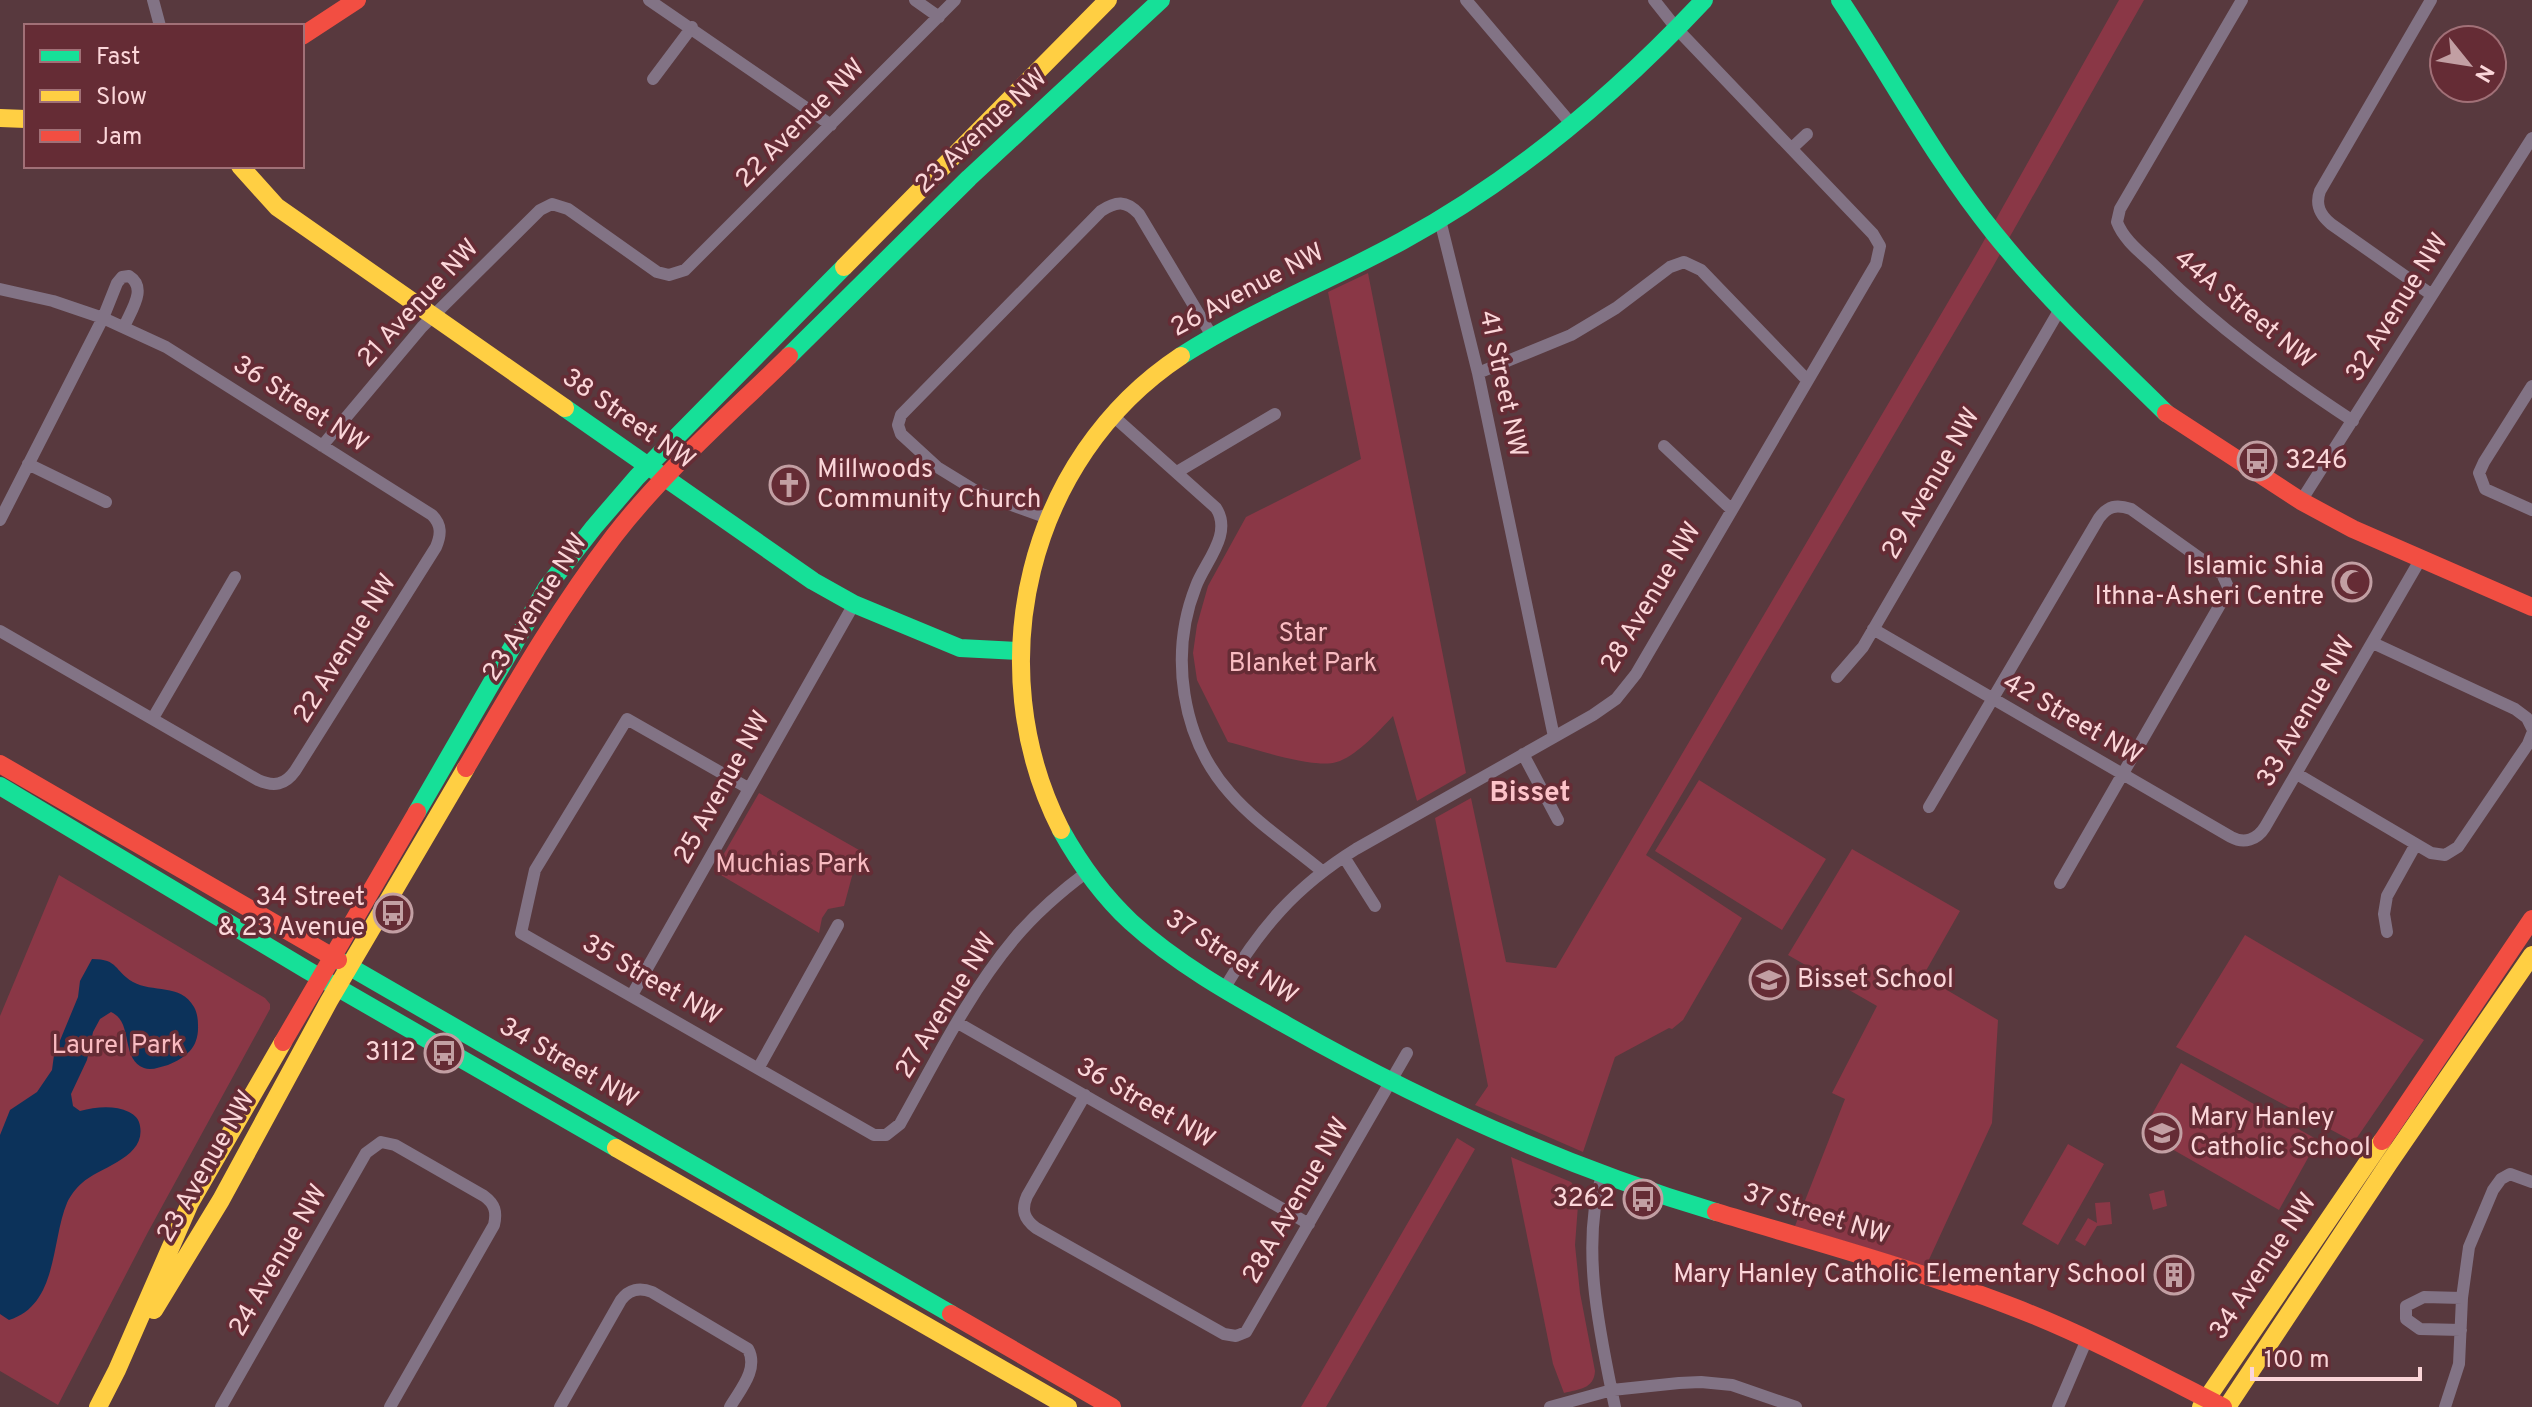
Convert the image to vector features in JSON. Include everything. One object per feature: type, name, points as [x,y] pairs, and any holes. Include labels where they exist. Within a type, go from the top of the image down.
[{"type":"main road","points":[[304,35],[357,0]]},
{"type":"main road","name":"23 Avenue NW","points":[[98,1407],[190,1203],[547,587],[648,466],[1108,0]]},
{"type":"main road","name":"23 Avenue NW","points":[[117,1370],[221,1200],[338,987],[554,619],[615,535],[666,477],[969,178],[1161,0]]},
{"type":"main road","name":"26 Avenue NW","points":[[1032,758],[1022,705],[1020,651],[1029,573],[1048,518],[1072,469],[1112,415],[1151,378],[1192,347],[1440,220],[1512,172],[1573,126],[1648,59],[1704,0]]},
{"type":"main road","points":[[1840,0],[1942,163],[1994,233],[2060,309],[2169,416],[2301,501],[2353,529],[2532,607]]},
{"type":"main road","points":[[0,118],[24,119]]},
{"type":"main road","name":"38 Street NW","points":[[242,168],[277,207],[776,557],[854,604],[960,648],[1020,651]]},
{"type":"main road","name":"37 Street NW","points":[[1032,758],[1053,813],[1087,872],[1116,907],[1156,944],[1196,973],[1342,1057],[1482,1126],[1602,1175],[1949,1283],[2039,1316],[2214,1405]]},
{"type":"main road","name":"34 Street NW","points":[[0,764],[1112,1407]]},
{"type":"main road","name":"34 Street NW","points":[[0,786],[320,977],[1068,1407]]},
{"type":"main road","name":"34 Avenue NW","points":[[2214,1405],[2532,919]]},
{"type":"main road","name":"34 Avenue NW","points":[[2214,1405],[2389,1163],[2532,955]]},
{"type":"street","points":[[153,0],[159,24]]},
{"type":"street","points":[[649,0],[831,125]]},
{"type":"street","points":[[915,0],[939,17]]},
{"type":"street","name":"22 Avenue NW","points":[[556,205],[568,209],[664,275],[689,267],[955,0]]},
{"type":"street","points":[[1466,0],[1573,126]]},
{"type":"street","points":[[1654,0],[1677,29],[1792,148],[1807,134]]},
{"type":"street","name":"44A Street NW","points":[[2242,0],[2120,209],[2117,222],[2126,238],[2198,308],[2267,363],[2353,421]]},
{"type":"street","points":[[2431,0],[2320,191],[2317,203],[2331,224],[2432,295]]},
{"type":"street","points":[[653,79],[692,27]]},
{"type":"street","name":"32 Avenue NW","points":[[2301,501],[2532,138]]},
{"type":"street","name":"28 Avenue NW","points":[[1224,989],[1263,929],[1291,899],[1323,872],[1344,857],[1593,715],[1616,699],[1629,684],[1876,264],[1880,246],[1873,234],[1792,148]]},
{"type":"street","points":[[2520,157],[2532,164]]},
{"type":"street","points":[[1048,518],[997,501],[955,480],[907,442],[898,425],[906,408],[1101,211],[1112,205],[1124,203],[1139,214],[1212,336]]},
{"type":"street","name":"21 Avenue NW","points":[[322,446],[433,316],[536,213],[547,206],[556,205]]},
{"type":"street","name":"41 Street NW","points":[[1440,220],[1478,373],[1554,737]]},
{"type":"street","points":[[1478,373],[1571,335],[1616,308],[1670,267],[1684,262],[1701,270],[1807,380]]},
{"type":"street","points":[[0,520],[103,318],[117,283],[122,277],[129,276],[137,282],[139,289],[124,327]]},
{"type":"street","name":"36 Street NW","points":[[0,289],[53,301],[103,318],[197,365],[432,515],[440,533]]},
{"type":"street","name":"29 Avenue NW","points":[[1837,677],[1860,651],[2060,309]]},
{"type":"street","points":[[2532,386],[2479,473],[2485,489],[2532,510]]},
{"type":"street","points":[[1177,472],[1275,414]]},
{"type":"street","points":[[1112,415],[1216,508],[1222,521],[1219,539],[1196,585],[1185,621],[1182,679],[1192,726],[1212,767],[1230,793],[1253,816],[1323,872]]},
{"type":"street","name":"28 Avenue NW","points":[[1664,446],[1731,509]]},
{"type":"street","points":[[28,464],[106,502]]},
{"type":"street","points":[[1929,807],[2099,518],[2116,506],[2138,513],[2222,574],[2229,585],[2227,595],[2060,883]]},
{"type":"street","name":"22 Avenue NW","points":[[153,718],[258,780],[281,784],[295,771],[436,547],[440,533]]},
{"type":"street","points":[[1517,559],[1532,556]]},
{"type":"street","name":"33 Avenue NW","points":[[2250,840],[2261,833],[2297,774],[2420,560]]},
{"type":"street","points":[[0,631],[153,718],[235,577]]},
{"type":"street","name":"25 Avenue NW","points":[[632,995],[854,604]]},
{"type":"street","name":"42 Street NW","points":[[1873,629],[2236,840],[2250,840]]},
{"type":"street","points":[[2297,774],[2431,853],[2445,855],[2458,847],[2528,744],[2532,729],[2515,709],[2373,643]]},
{"type":"street","name":"35 Street NW","points":[[748,788],[627,719],[535,870],[521,933],[759,1067],[868,1133],[886,1135]]},
{"type":"street","points":[[1523,754],[1558,820]]},
{"type":"street","points":[[2387,932],[2384,914],[2387,896],[2416,844]]},
{"type":"street","points":[[1344,857],[1375,906]]},
{"type":"street","name":"27 Avenue NW","points":[[886,1135],[900,1124],[993,967],[1020,932],[1087,872]]},
{"type":"street","points":[[759,1067],[838,925]]},
{"type":"street","name":"36 Street NW","points":[[958,1023],[1309,1224]]},
{"type":"street","points":[[1390,1082],[1407,1053]]},
{"type":"street","name":"28A Avenue NW","points":[[1085,1095],[1027,1196],[1024,1213],[1036,1228],[1224,1334],[1236,1336],[1246,1332],[1390,1082]]},
{"type":"street","name":"24 Avenue NW","points":[[221,1407],[366,1153],[381,1142],[395,1145],[484,1196],[495,1210],[494,1225],[390,1407]]},
{"type":"street","points":[[2445,1407],[2459,1364],[2462,1298],[2469,1247],[2493,1190],[2501,1179],[2510,1174],[2532,1182]]},
{"type":"street","points":[[1602,1175],[1594,1201],[1591,1239],[1594,1283],[1615,1407]]},
{"type":"street","points":[[560,1407],[625,1294],[640,1289],[652,1292],[743,1345],[752,1358],[750,1372],[730,1407]]},
{"type":"street","points":[[2461,1330],[2420,1329],[2406,1319],[2406,1306],[2424,1297],[2462,1298]]},
{"type":"street","points":[[2058,1407],[2087,1339]]},
{"type":"street","points":[[1550,1407],[1612,1390],[1679,1383],[1732,1385],[1796,1407]]},
{"type":"green space","points":[[2119,0],[2144,0],[1991,270],[1646,855],[1742,918],[1683,1020],[1672,1029],[1615,1057],[1583,1152],[1475,1105],[1488,1086],[1435,818],[1471,798],[1506,962],[1556,968],[1977,253]]},
{"type":"green space","name":"Star Blanket Park","points":[[1368,273],[1466,773],[1417,801],[1393,716],[1354,753],[1329,763],[1301,761],[1228,742],[1197,680],[1193,653],[1208,586],[1246,517],[1361,459],[1328,292]]},
{"type":"green space","points":[[1699,780],[1826,859],[1782,930],[1655,851]]},
{"type":"green space","name":"Muchias Park","points":[[759,793],[859,850],[844,906],[828,909],[822,918],[819,933],[714,871]]},
{"type":"green space","points":[[1852,849],[1960,911],[1923,976],[1998,1020],[1992,1123],[1926,1266],[1795,1226],[1845,1099],[1832,1093],[1877,1006],[1788,955]]},
{"type":"green space","name":"Laurel Park","points":[[59,875],[265,998],[270,1009],[58,1405],[0,1371],[0,1016]]},
{"type":"green space","points":[[2245,935],[2424,1040],[2354,1142],[2176,1047]]},
{"type":"green space","points":[[2181,1063],[2318,1140],[2279,1210],[2142,1132]]},
{"type":"green space","points":[[1457,1138],[1475,1149],[1326,1407],[1301,1407]]},
{"type":"green space","points":[[2068,1144],[2104,1164],[2058,1245],[2022,1224]]},
{"type":"green space","points":[[1511,1157],[1571,1182],[1579,1192],[1575,1245],[1580,1293],[1595,1371],[1589,1385],[1580,1389],[1564,1393],[1553,1364]]},
{"type":"green space","points":[[2164,1190],[2167,1206],[2153,1210],[2149,1194]]},
{"type":"green space","points":[[2110,1202],[2112,1224],[2097,1226],[2085,1246],[2075,1240],[2088,1218],[2097,1223],[2095,1203]]},
{"type":"water","points":[[92,959],[112,963],[133,982],[174,991],[188,999],[197,1016],[198,1033],[194,1045],[181,1058],[168,1065],[147,1069],[132,1057],[118,1017],[111,1012],[100,1019],[93,1032],[87,1060],[71,1094],[73,1106],[80,1111],[105,1107],[129,1112],[139,1121],[140,1137],[129,1154],[90,1177],[73,1192],[62,1218],[45,1286],[25,1312],[9,1320],[0,1314],[0,1135],[10,1110],[37,1092],[52,1070],[54,1055],[78,997],[80,981]]},
{"type":"traffic: fast","points":[[789,356],[969,178],[1161,0]]},
{"type":"traffic: fast","points":[[1181,356],[1235,325],[1402,241],[1485,191],[1599,102],[1704,0]]},
{"type":"traffic: fast","points":[[1840,0],[1933,148],[1994,233],[2056,303],[2166,413]]},
{"type":"traffic: fast","points":[[417,812],[547,587],[594,527],[637,477],[844,267]]},
{"type":"traffic: fast","points":[[565,408],[813,581],[854,604],[960,648],[1020,651]]},
{"type":"traffic: fast","points":[[0,786],[307,970],[616,1148]]},
{"type":"traffic: fast","points":[[1061,830],[1092,879],[1131,922],[1186,965],[1247,1003],[1391,1081],[1497,1131],[1605,1175],[1716,1212]]},
{"type":"traffic: fast","points":[[338,960],[951,1314]]},
{"type":"traffic: slow","points":[[844,267],[1108,0]]},
{"type":"traffic: slow","points":[[0,118],[24,119]]},
{"type":"traffic: slow","points":[[242,168],[277,207],[565,408]]},
{"type":"traffic: slow","points":[[1061,830],[1036,767],[1023,702],[1022,635],[1032,570],[1053,508],[1086,450],[1128,399],[1181,356]]},
{"type":"traffic: slow","points":[[154,1310],[221,1200],[329,1001],[466,768]]},
{"type":"traffic: slow","points":[[2227,1407],[2532,955]]},
{"type":"traffic: slow","points":[[98,1407],[190,1203],[283,1042]]},
{"type":"traffic: slow","points":[[2201,1407],[2382,1141]]},
{"type":"traffic: slow","points":[[616,1148],[1068,1407]]},
{"type":"traffic: jam","points":[[304,35],[357,0]]},
{"type":"traffic: jam","points":[[466,768],[555,620],[614,536],[676,465],[789,356]]},
{"type":"traffic: jam","points":[[2166,413],[2301,501],[2353,529],[2532,607]]},
{"type":"traffic: jam","points":[[0,764],[338,960]]},
{"type":"traffic: jam","points":[[283,1042],[417,812]]},
{"type":"traffic: jam","points":[[2382,1141],[2532,919]]},
{"type":"traffic: jam","points":[[1716,1212],[1903,1268],[2013,1307],[2093,1342],[2223,1407]]},
{"type":"traffic: jam","points":[[951,1314],[1112,1407]]},
{"type":"place","name":"3246","points":[[2257,461]]},
{"type":"place","name":"Millwoods Community Church","points":[[789,485]]},
{"type":"place","name":"Islamic Shia Ithna-Asheri Centre","points":[[2352,582]]},
{"type":"place","name":"34 Street & 23 Avenue","points":[[393,913]]},
{"type":"place","name":"Bisset School","points":[[1769,980]]},
{"type":"place","name":"3112","points":[[444,1053]]},
{"type":"place","name":"Mary Hanley Catholic School","points":[[2162,1133]]},
{"type":"place","name":"3262","points":[[1643,1199]]},
{"type":"place","name":"Mary Hanley Catholic Elementary School","points":[[2174,1275]]},
{"type":"district","name":"Bisset","points":[[1530,794]]}]
